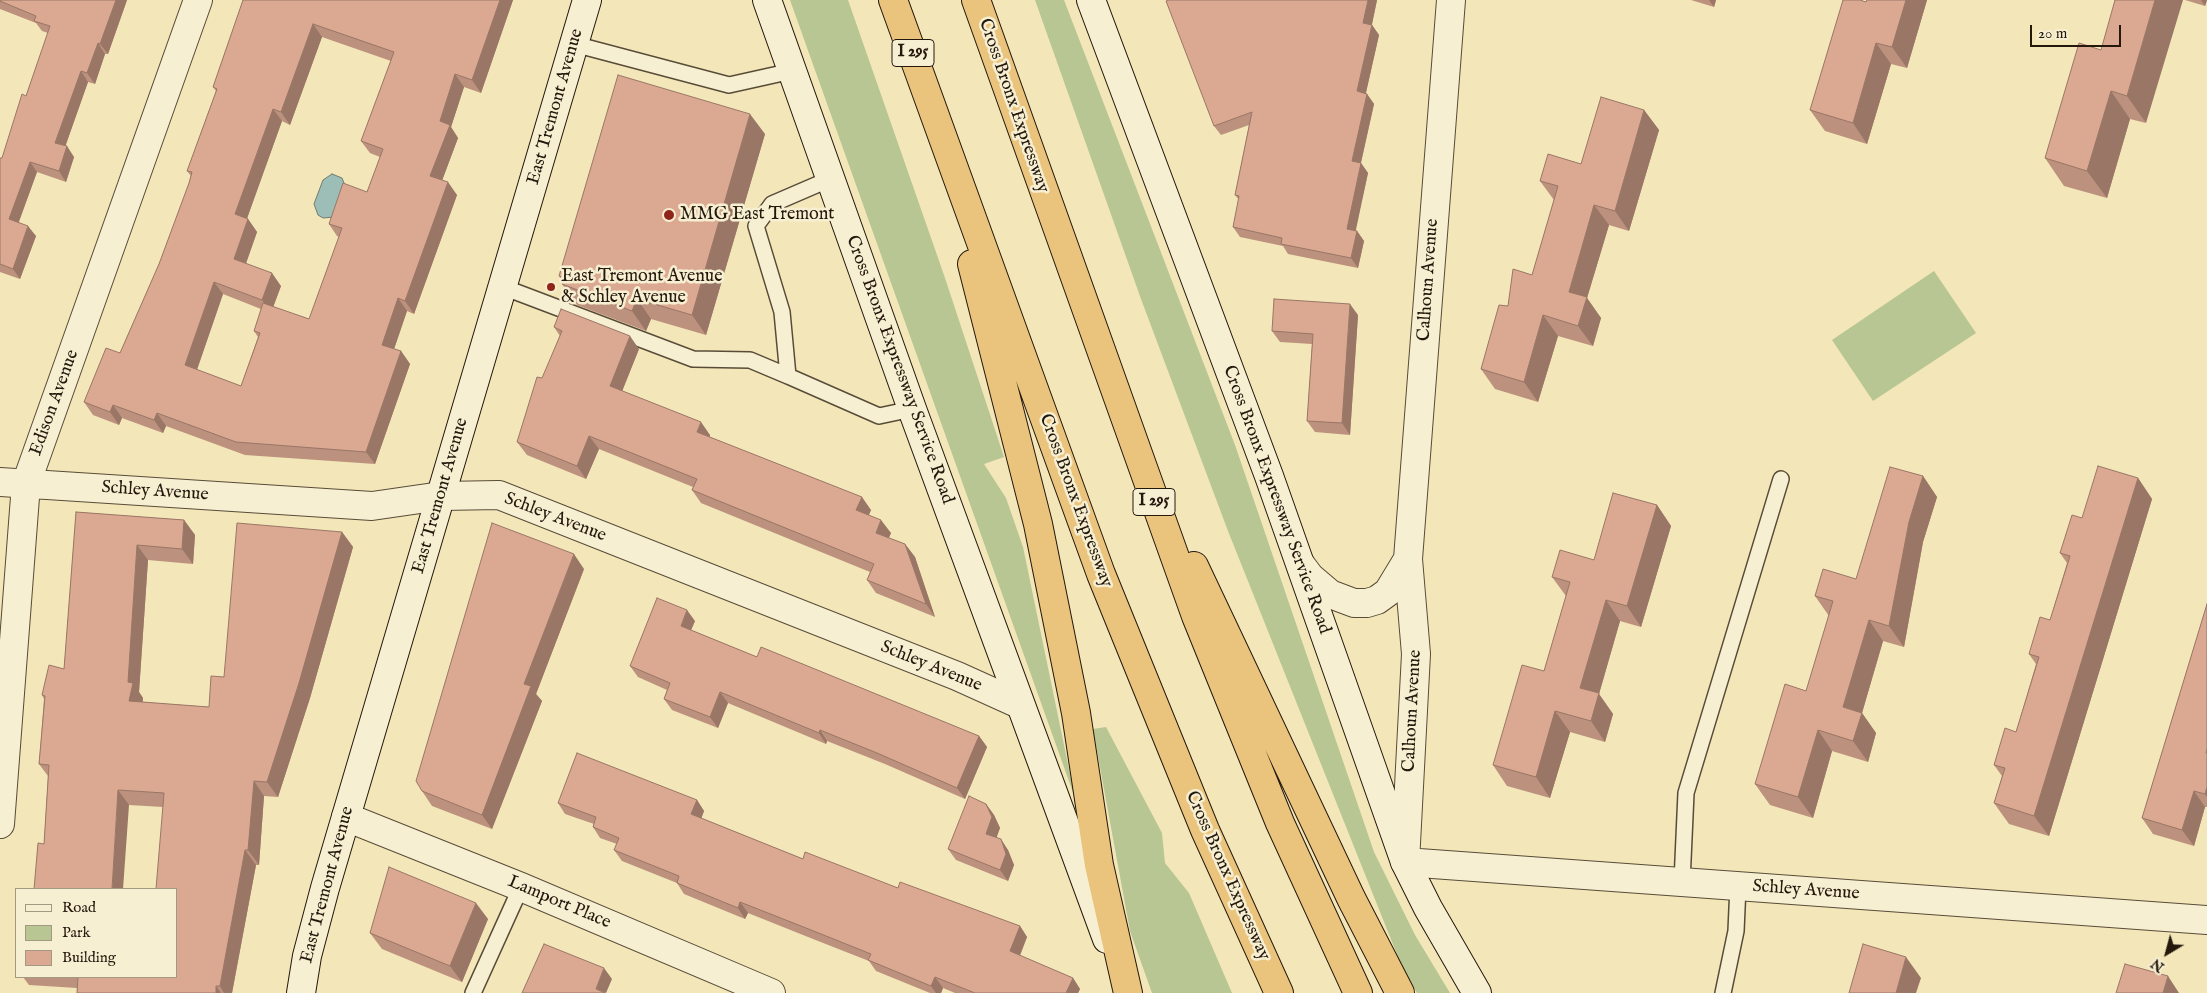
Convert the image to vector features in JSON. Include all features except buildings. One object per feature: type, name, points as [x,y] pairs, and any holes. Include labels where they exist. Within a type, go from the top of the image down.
[{"type":"highway","name":"Cross Bronx Expressway","points":[[893,0],[1101,574],[1205,830],[1279,993]]},
{"type":"highway","name":"Cross Bronx Expressway","points":[[976,0],[1120,408],[1196,616],[1237,722],[1299,865],[1358,993]]},
{"type":"highway","points":[[932,105],[1038,524],[1076,713],[1099,865],[1127,993]]},
{"type":"highway","points":[[1120,408],[1350,898],[1400,993]]},
{"type":"street","name":"Edison Avenue","points":[[0,824],[13,483],[198,0]]},
{"type":"street","name":"East Tremont Avenue","points":[[301,993],[314,926],[587,0]]},
{"type":"street","name":"Cross Bronx Expressway Service Road","points":[[767,0],[912,409],[1019,704],[1127,993]]},
{"type":"street","name":"Cross Bronx Expressway Service Road","points":[[1091,0],[1301,565],[1405,862],[1428,908],[1477,993]]},
{"type":"street","name":"Calhoun Avenue","points":[[1405,862],[1416,654],[1414,602],[1408,559],[1451,0]]},
{"type":"street","name":"Schley Avenue","points":[[13,483],[372,506],[441,496],[499,495],[957,676],[1019,704]]},
{"type":"street","name":"Calhoun Avenue","points":[[1301,565],[1310,577],[1330,594],[1354,603],[1367,603],[1377,600],[1388,592],[1408,559]]},
{"type":"street","name":"Lamport Place","points":[[346,817],[521,887],[771,993]]},
{"type":"street","name":"Schley Avenue","points":[[1405,862],[2207,920]]},
{"type":"lane","points":[[574,44],[729,85],[792,71]]},
{"type":"lane","points":[[788,376],[782,312],[756,226],[772,204],[830,178]]},
{"type":"lane","points":[[503,287],[693,359],[750,360],[879,416],[912,409]]},
{"type":"lane","points":[[1682,882],[1686,793],[1781,479]]},
{"type":"lane","points":[[1723,993],[1734,940],[1738,886]]},
{"type":"lane","points":[[473,993],[521,887]]},
{"type":"green space","points":[[790,0],[848,0],[945,278],[1004,457],[984,464],[1006,498],[1023,547],[1075,798]]},
{"type":"green space","points":[[1035,0],[1064,0],[1235,445],[1374,852],[1415,935],[1450,993],[1417,993],[1404,972],[1228,531],[1141,299]]},
{"type":"green space","points":[[1934,271],[1976,333],[1873,401],[1832,340]]},
{"type":"green space","points":[[1106,727],[1162,833],[1165,863],[1189,893],[1232,993],[1152,993],[1130,931],[1093,729]]},
{"type":"water","points":[[332,174],[342,178],[346,188],[334,217],[323,218],[318,215],[314,204],[323,180]]},
{"type":"place","name":"MMG East Tremont","points":[[669,215]]},
{"type":"place","name":"East Tremont Avenue & Schley Avenue","points":[[551,287]]}]
